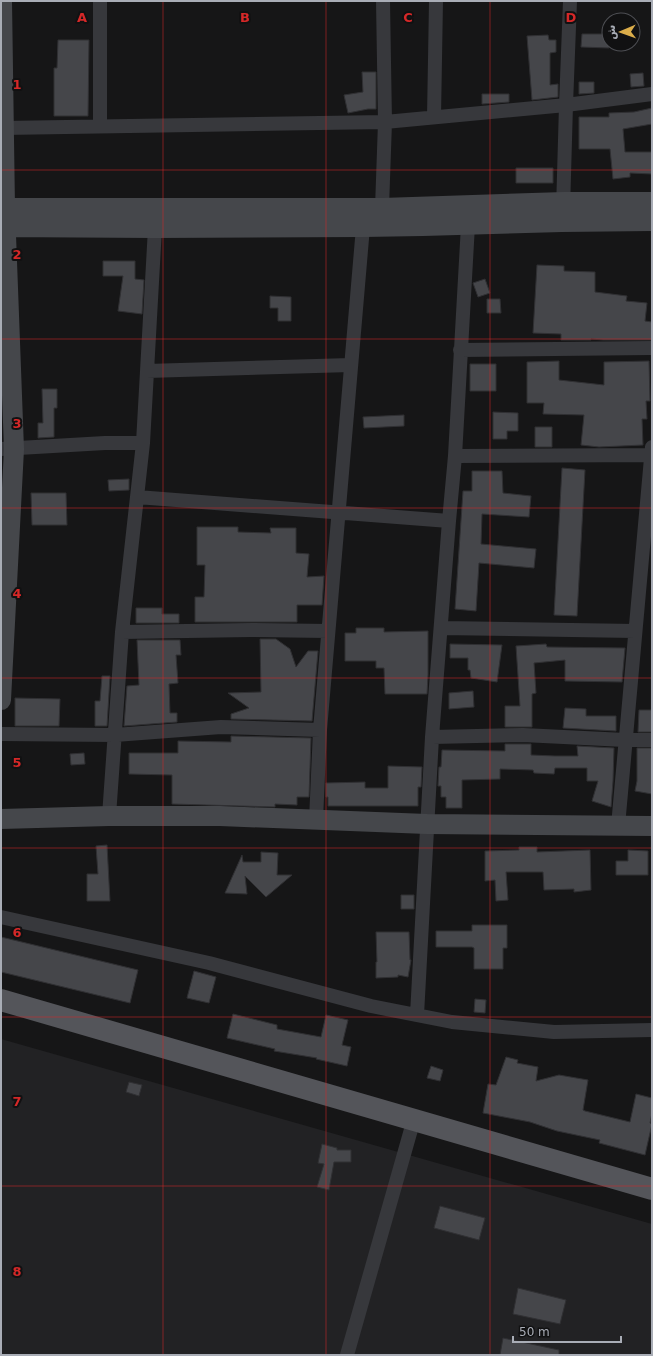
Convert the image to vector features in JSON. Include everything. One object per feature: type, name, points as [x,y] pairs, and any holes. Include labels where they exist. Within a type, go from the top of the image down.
[{"type":"main road","points":[[1,991],[652,1177]]},
{"type":"main road","points":[[1,1000],[652,1189]]},
{"type":"street","points":[[1,700],[7,449],[3,217],[4,128],[2,107],[2,1]]},
{"type":"street","points":[[100,1],[100,126]]},
{"type":"street","points":[[382,208],[385,122],[383,1]]},
{"type":"street","points":[[434,117],[436,1]]},
{"type":"street","points":[[562,222],[564,202],[570,1]]},
{"type":"street","points":[[4,128],[385,122],[566,105],[652,94]]},
{"type":"street","points":[[3,217],[564,202],[652,202]]},
{"type":"street","points":[[3,217],[155,228],[363,227],[562,222],[652,222]]},
{"type":"street","points":[[417,1015],[432,737],[455,456],[468,225]]},
{"type":"street","points":[[316,820],[320,730],[363,227]]},
{"type":"street","points":[[109,816],[122,632],[143,444],[155,228]]},
{"type":"street","points":[[460,350],[652,348]]},
{"type":"street","points":[[146,371],[352,365]]},
{"type":"street","points":[[7,449],[105,443],[143,444]]},
{"type":"street","points":[[455,456],[652,453],[618,826]]},
{"type":"street","points":[[137,497],[449,521]]},
{"type":"street","points":[[441,628],[635,631]]},
{"type":"street","points":[[122,632],[251,630],[328,631]]},
{"type":"street","points":[[1,734],[115,735],[221,727],[320,730]]},
{"type":"street","points":[[432,737],[523,735],[652,740]]},
{"type":"street","points":[[1,819],[109,816],[220,816],[427,824],[652,826]]},
{"type":"street","points":[[1,917],[209,963],[371,1006],[452,1022],[554,1032],[652,1030]]},
{"type":"street","points":[[347,1355],[414,1119]]},
{"type":"shaded area","points":[[1,1039],[652,1224],[652,1355],[1,1355]]},
{"type":"building","points":[[582,34],[601,34],[601,48],[581,47]]},
{"type":"building","points":[[548,35],[549,40],[556,40],[556,52],[550,53],[550,85],[558,84],[558,97],[532,100],[527,36]]},
{"type":"building","points":[[58,40],[89,40],[88,116],[54,116],[54,68],[57,68]]},
{"type":"building","points":[[362,72],[376,72],[376,109],[348,113],[344,95],[363,92]]},
{"type":"building","points":[[643,73],[644,86],[631,87],[630,74]]},
{"type":"building","points":[[579,82],[594,82],[594,93],[579,94]]},
{"type":"building","points":[[482,94],[509,94],[509,102],[482,104]]},
{"type":"building","points":[[652,108],[652,124],[623,129],[625,152],[652,152],[652,174],[630,173],[630,177],[613,179],[610,149],[579,149],[579,117],[609,117],[609,113],[634,112]]},
{"type":"building","points":[[516,168],[553,168],[553,183],[516,183]]},
{"type":"building","points":[[103,261],[135,261],[135,279],[144,280],[142,314],[118,311],[123,276],[103,276]]},
{"type":"building","points":[[537,265],[564,266],[564,271],[595,272],[595,292],[627,296],[626,301],[647,303],[645,321],[652,322],[652,340],[561,340],[561,334],[533,333]]},
{"type":"building","points":[[485,279],[490,293],[478,297],[473,283]]},
{"type":"building","points":[[270,296],[291,297],[291,321],[278,321],[278,308],[270,308]]},
{"type":"building","points":[[487,299],[500,299],[501,313],[487,313]]},
{"type":"building","points":[[559,361],[559,380],[604,385],[604,362],[649,361],[650,401],[646,401],[647,419],[642,419],[643,445],[599,447],[581,445],[584,415],[543,414],[544,403],[527,403],[527,362]]},
{"type":"building","points":[[470,364],[496,364],[496,391],[470,391]]},
{"type":"building","points":[[42,389],[57,389],[57,408],[54,408],[54,437],[38,438],[38,423],[43,423]]},
{"type":"building","points":[[493,412],[518,413],[518,431],[507,431],[507,439],[493,439]]},
{"type":"building","points":[[404,415],[404,426],[364,428],[363,417]]},
{"type":"building","points":[[535,427],[552,427],[552,447],[535,447]]},
{"type":"building","points":[[562,468],[585,470],[577,616],[554,615]]},
{"type":"building","points":[[472,471],[502,471],[503,493],[531,496],[529,517],[482,514],[481,544],[536,549],[534,568],[479,563],[476,611],[455,609],[463,491],[472,491]]},
{"type":"building","points":[[129,479],[129,490],[109,491],[108,480]]},
{"type":"building","points":[[31,493],[66,493],[67,525],[32,525]]},
{"type":"building","points":[[197,527],[238,527],[238,532],[271,533],[270,528],[296,528],[296,553],[309,554],[307,577],[324,576],[322,605],[297,605],[297,622],[195,622],[195,597],[204,597],[205,565],[197,565]]},
{"type":"building","points":[[136,608],[162,608],[162,614],[179,614],[179,623],[136,623]]},
{"type":"building","points":[[356,628],[384,628],[384,632],[428,631],[427,694],[385,694],[384,668],[376,668],[376,661],[345,661],[345,633],[356,633]]},
{"type":"building","points":[[260,639],[276,639],[290,649],[296,667],[308,651],[318,651],[312,721],[231,719],[231,714],[249,708],[228,693],[261,692]]},
{"type":"building","points":[[137,640],[180,640],[181,655],[176,655],[178,683],[169,684],[170,713],[177,713],[177,722],[124,726],[127,686],[139,685]]},
{"type":"building","points":[[450,644],[502,645],[497,682],[471,678],[470,670],[468,670],[468,658],[450,658]]},
{"type":"building","points":[[546,644],[547,647],[625,648],[622,682],[565,681],[565,660],[534,663],[536,693],[532,694],[532,727],[505,727],[505,706],[520,706],[516,646]]},
{"type":"building","points":[[102,676],[110,676],[107,726],[95,726],[95,701],[100,701]]},
{"type":"building","points":[[473,691],[474,707],[449,709],[449,693]]},
{"type":"building","points":[[15,698],[60,699],[59,726],[15,726]]},
{"type":"building","points":[[565,708],[586,709],[586,716],[616,716],[616,731],[563,728]]},
{"type":"building","points":[[639,710],[652,710],[652,732],[638,732]]},
{"type":"building","points":[[231,736],[311,738],[309,797],[297,797],[297,805],[275,804],[275,807],[172,804],[172,775],[129,774],[129,753],[178,753],[178,741],[231,742]]},
{"type":"building","points":[[505,744],[531,744],[531,755],[555,756],[578,756],[577,746],[614,748],[611,807],[592,801],[598,781],[587,781],[587,768],[555,768],[554,774],[534,773],[533,770],[500,769],[500,779],[462,780],[462,808],[446,808],[446,797],[441,797],[441,786],[438,786],[442,750],[505,751]]},
{"type":"building","points":[[637,748],[652,748],[652,794],[635,791],[637,781]]},
{"type":"building","points":[[84,753],[85,764],[71,765],[70,754]]},
{"type":"building","points":[[388,766],[422,767],[421,787],[418,787],[418,806],[328,806],[328,797],[326,797],[326,783],[365,782],[365,788],[388,788]]},
{"type":"building","points":[[107,845],[110,901],[87,901],[87,874],[98,874],[96,846]]},
{"type":"building","points":[[519,847],[537,847],[537,852],[590,850],[591,890],[574,892],[574,889],[544,890],[543,872],[506,872],[508,900],[496,901],[495,880],[485,881],[485,851],[519,850]]},
{"type":"building","points":[[628,850],[648,851],[648,875],[616,875],[616,861],[628,861]]},
{"type":"building","points":[[261,852],[278,853],[277,875],[292,875],[266,897],[245,876],[247,894],[225,893],[242,855],[243,862],[261,862]]},
{"type":"building","points":[[401,895],[414,895],[414,909],[401,909]]},
{"type":"building","points":[[472,925],[507,925],[507,948],[503,948],[503,969],[474,969],[474,948],[472,947],[436,947],[436,931],[472,931]]},
{"type":"building","points":[[376,932],[409,932],[411,960],[408,977],[398,975],[398,977],[376,978]]},
{"type":"building","points":[[1,937],[138,970],[130,1003],[1,972]]},
{"type":"building","points":[[194,971],[216,977],[209,1003],[187,998]]},
{"type":"building","points":[[475,999],[486,1000],[485,1013],[474,1012]]},
{"type":"building","points":[[233,1014],[277,1025],[277,1029],[321,1037],[326,1015],[348,1020],[342,1045],[351,1047],[347,1066],[316,1059],[317,1058],[274,1051],[275,1049],[227,1038]]},
{"type":"building","points":[[506,1057],[518,1060],[517,1063],[538,1067],[536,1081],[559,1075],[588,1080],[583,1110],[585,1111],[630,1122],[636,1094],[652,1098],[650,1123],[652,1124],[645,1155],[599,1143],[600,1140],[557,1131],[530,1122],[483,1113],[488,1084],[496,1085]]},
{"type":"building","points":[[431,1066],[443,1070],[440,1081],[427,1078]]},
{"type":"building","points":[[129,1082],[142,1085],[139,1096],[126,1092]]},
{"type":"building","points":[[322,1144],[337,1148],[337,1150],[351,1150],[351,1162],[334,1162],[329,1190],[317,1187],[324,1164],[318,1163]]},
{"type":"building","points":[[440,1206],[485,1218],[479,1240],[434,1228]]},
{"type":"building","points":[[518,1288],[566,1300],[560,1324],[513,1314]]},
{"type":"building","points":[[503,1338],[559,1350],[559,1355],[500,1355]]}]
